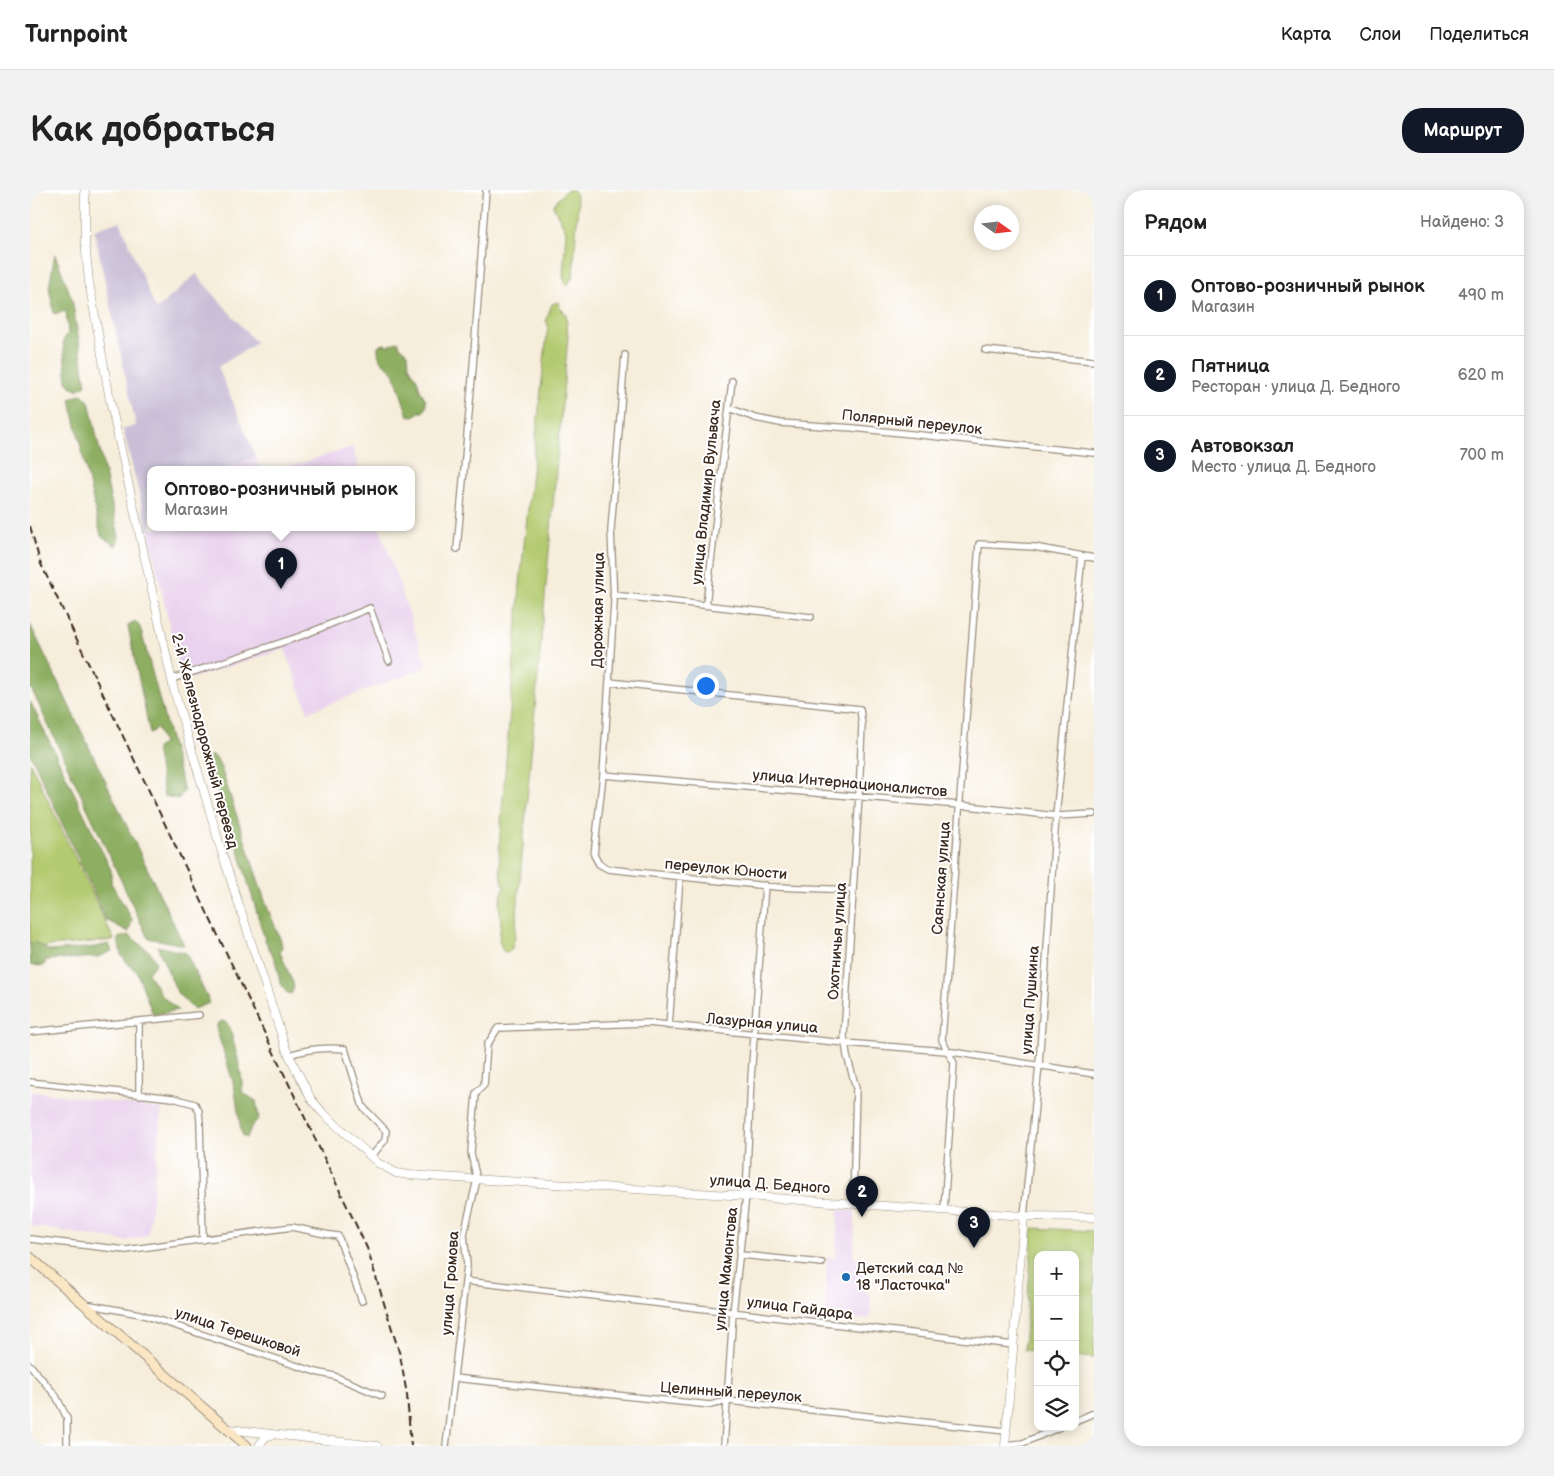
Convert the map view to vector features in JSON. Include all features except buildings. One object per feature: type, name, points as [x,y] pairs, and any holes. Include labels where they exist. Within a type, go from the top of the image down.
[{"type":"main road","name":"улица Терешковой","points":[[30,1257],[247,1446]]},
{"type":"street","name":"2-й Железнодорожный переезд","points":[[85,190],[85,242],[91,292],[110,400],[172,679],[222,856],[289,1055],[315,1105],[378,1163],[396,1173],[443,1177]]},
{"type":"street","points":[[457,550],[486,190]]},
{"type":"street","points":[[985,350],[1094,361]]},
{"type":"street","name":"Дорожная улица","points":[[599,864],[594,855],[603,774],[609,682],[613,595],[611,530],[625,355]]},
{"type":"street","name":"улица Владимир Вульвача","points":[[706,605],[732,381]]},
{"type":"street","name":"Полярный переулок","points":[[728,408],[755,418],[780,423],[854,428],[1094,453]]},
{"type":"street","name":"Саянская улица","points":[[944,1210],[954,1063],[946,1051],[942,1040],[979,544],[1034,547],[1082,556]]},
{"type":"street","points":[[1082,556],[1094,558]]},
{"type":"street","name":"улица Пушкина","points":[[1005,1446],[1024,1216],[1040,1065],[1056,816],[1082,556]]},
{"type":"street","points":[[613,595],[812,617]]},
{"type":"street","points":[[172,679],[301,636],[370,608],[389,660]]},
{"type":"street","name":"Охотничья улица","points":[[609,682],[860,709],[862,725],[859,796],[844,1036],[847,1056],[856,1088],[853,1204]]},
{"type":"street","name":"улица Интернационалистов","points":[[603,774],[959,804],[1056,816],[1094,814]]},
{"type":"street","name":"переулок Юности","points":[[599,864],[608,869],[777,887],[853,890]]},
{"type":"street","points":[[669,1026],[680,877]]},
{"type":"street","name":"улица Мамонтова","points":[[724,1446],[733,1313],[741,1255],[746,1196],[754,1034],[765,885]]},
{"type":"street","points":[[30,1032],[199,1015]]},
{"type":"street","points":[[139,1021],[139,1095]]},
{"type":"street","name":"Лазурная улица","points":[[476,1093],[484,1086],[487,1045],[498,1028],[648,1023],[946,1051],[1094,1074]]},
{"type":"street","points":[[289,1055],[298,1052],[335,1048],[345,1049],[364,1107],[386,1131],[385,1140],[371,1157]]},
{"type":"street","points":[[30,1082],[173,1098],[195,1104],[199,1111],[203,1240]]},
{"type":"street","name":"улица Громова","points":[[446,1446],[467,1265],[464,1234],[477,1180],[471,1154],[476,1093]]},
{"type":"street","name":"улица Д. Бедного","points":[[443,1177],[1024,1216],[1094,1217]]},
{"type":"street","points":[[30,1239],[126,1250],[292,1227],[338,1236],[362,1301]]},
{"type":"street","points":[[741,1255],[822,1263]]},
{"type":"street","name":"улица Гайдара","points":[[465,1281],[1014,1345]]},
{"type":"street","name":"улица Терешковой","points":[[83,1303],[142,1315],[316,1372],[334,1376],[382,1396]]},
{"type":"street","points":[[30,1365],[56,1396],[67,1418],[67,1446]]},
{"type":"street","name":"Целинный переулок","points":[[454,1378],[710,1405],[728,1401],[1006,1431]]},
{"type":"street","points":[[1079,1419],[1094,1413]]},
{"type":"street","points":[[228,1429],[377,1446]]},
{"type":"street","points":[[1005,1446],[1023,1443],[1051,1431]]},
{"type":"street","points":[[259,1446],[265,1437],[274,1434]]},
{"type":"shaded area","points":[[120,221],[156,310],[196,274],[256,343],[218,367],[256,457],[230,466],[147,466],[147,526],[123,429],[136,426],[94,230]]},
{"type":"shaded area","points":[[352,447],[359,466],[292,466]]},
{"type":"shaded area","points":[[256,457],[259,466],[230,466]]},
{"type":"shaded area","points":[[148,531],[381,531],[427,667],[308,712],[285,649],[182,681]]},
{"type":"shaded area","points":[[30,1091],[162,1109],[148,1235],[126,1241],[30,1226]]},
{"type":"shaded area","name":"Детский сад № 18 \"Ласточка\"","points":[[838,1210],[855,1211],[854,1259],[866,1259],[865,1293],[871,1294],[870,1319],[825,1318],[827,1257],[836,1257]]},
{"type":"green space","points":[[566,190],[574,190],[578,204],[573,277],[567,286],[563,277],[566,231],[553,206]]},
{"type":"green space","points":[[55,254],[72,299],[86,385],[76,390],[67,383],[63,341],[68,333],[66,311],[54,314],[49,287]]},
{"type":"green space","points":[[558,302],[560,308],[566,314],[568,336],[515,936],[512,948],[508,953],[503,951],[499,941],[501,920],[499,904],[504,887],[500,872],[499,848],[521,573],[548,325],[546,320],[552,304]]},
{"type":"green space","points":[[398,341],[400,346],[408,353],[409,366],[426,400],[423,412],[419,412],[414,416],[408,416],[394,373],[379,357],[378,346],[384,344],[388,346]]},
{"type":"green space","points":[[82,394],[89,401],[119,537],[116,546],[101,536],[70,399]]},
{"type":"green space","points":[[135,621],[140,627],[184,791],[178,799],[164,796],[156,748],[163,744],[157,727],[150,734],[128,626]]},
{"type":"green space","points":[[30,624],[184,945],[148,938],[30,686]]},
{"type":"green space","points":[[30,701],[111,870],[111,883],[132,919],[129,932],[106,920],[30,753]]},
{"type":"green space","points":[[211,755],[216,758],[221,768],[266,904],[281,941],[282,947],[280,952],[294,988],[291,994],[286,992],[280,982],[275,960],[265,940],[239,852],[208,764],[208,759]]},
{"type":"green space","points":[[30,762],[114,940],[30,948]]},
{"type":"green space","points":[[129,935],[151,953],[156,963],[148,973],[162,996],[178,1010],[153,1015],[137,972],[121,955],[118,938]]},
{"type":"green space","points":[[35,942],[50,951],[109,944],[112,951],[99,957],[46,960],[44,966],[30,965],[30,943]]},
{"type":"green space","points":[[157,946],[186,953],[210,1003],[193,1009],[178,994]]},
{"type":"green space","points":[[222,1021],[227,1023],[230,1028],[240,1069],[242,1092],[256,1101],[259,1118],[251,1127],[247,1138],[243,1136],[241,1131],[234,1085],[216,1028],[218,1023]]},
{"type":"green space","points":[[1033,1228],[1094,1231],[1094,1358],[1079,1356],[1079,1251],[1034,1251],[1034,1351],[1024,1350]]},
{"type":"railway","points":[[30,201],[34,190]]},
{"type":"railway","points":[[30,526],[40,562],[367,1248],[400,1355],[407,1395],[411,1446]]},
{"type":"place","name":"Оптово-розничный рынок","points":[[281,589]]},
{"type":"place","name":"Пятница","points":[[862,1217]]},
{"type":"place","name":"Автовокзал","points":[[974,1248]]},
{"type":"place","name":"Детский сад № 18 \"Ласточка\"","points":[[846,1277]]}]
